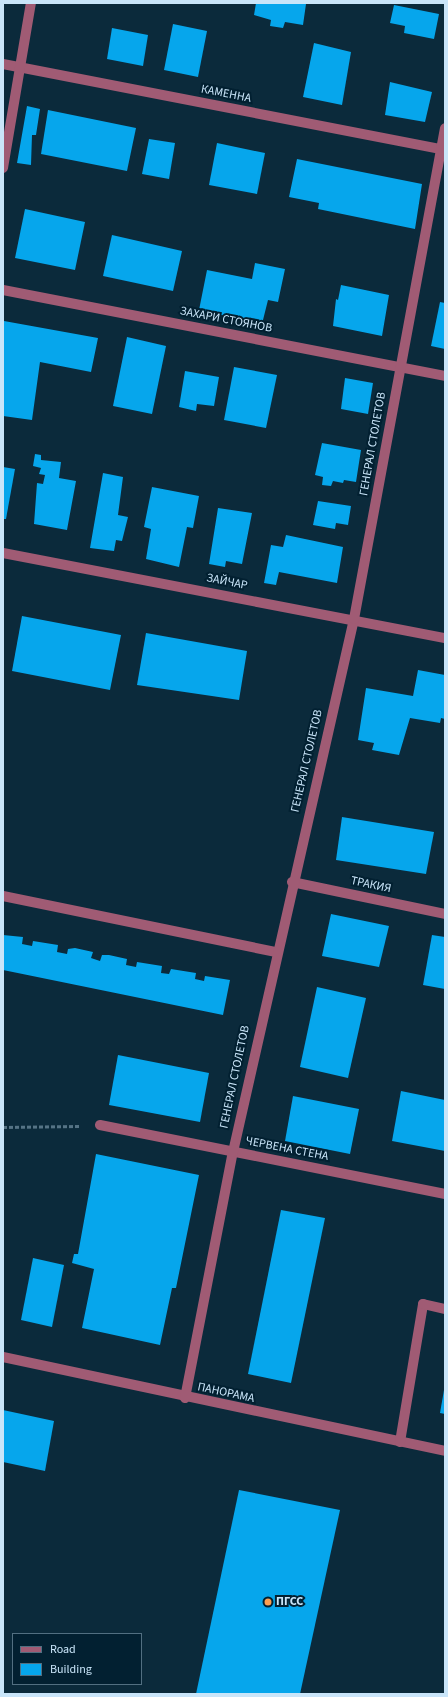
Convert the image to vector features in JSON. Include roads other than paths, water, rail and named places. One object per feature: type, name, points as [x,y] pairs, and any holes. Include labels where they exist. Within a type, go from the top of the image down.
[{"type":"street","points":[[3,168],[31,3]]},
{"type":"street","name":"КАМЕННА","points":[[3,64],[443,149]]},
{"type":"street","name":"ГЕНЕРАЛ СТОЛЕТОВ","points":[[185,1398],[233,1152],[276,952],[354,619],[400,367],[443,149],[445,128]]},
{"type":"street","name":"ЗАХАРИ СТОЯНОВ","points":[[3,290],[445,376]]},
{"type":"street","name":"ЗАЙЧАР","points":[[3,553],[354,619],[445,638]]},
{"type":"street","name":"ТРАКИЯ","points":[[292,882],[445,914]]},
{"type":"street","points":[[3,896],[276,952]]},
{"type":"street","name":"ЧЕРВЕНА СТЕНА","points":[[100,1125],[445,1194]]},
{"type":"street","points":[[400,1442],[423,1304],[445,1308]]},
{"type":"street","name":"ПАНОРАМА","points":[[3,1357],[185,1398],[445,1451]]},
{"type":"place","name":"ПГСС","points":[[268,1602]]}]
